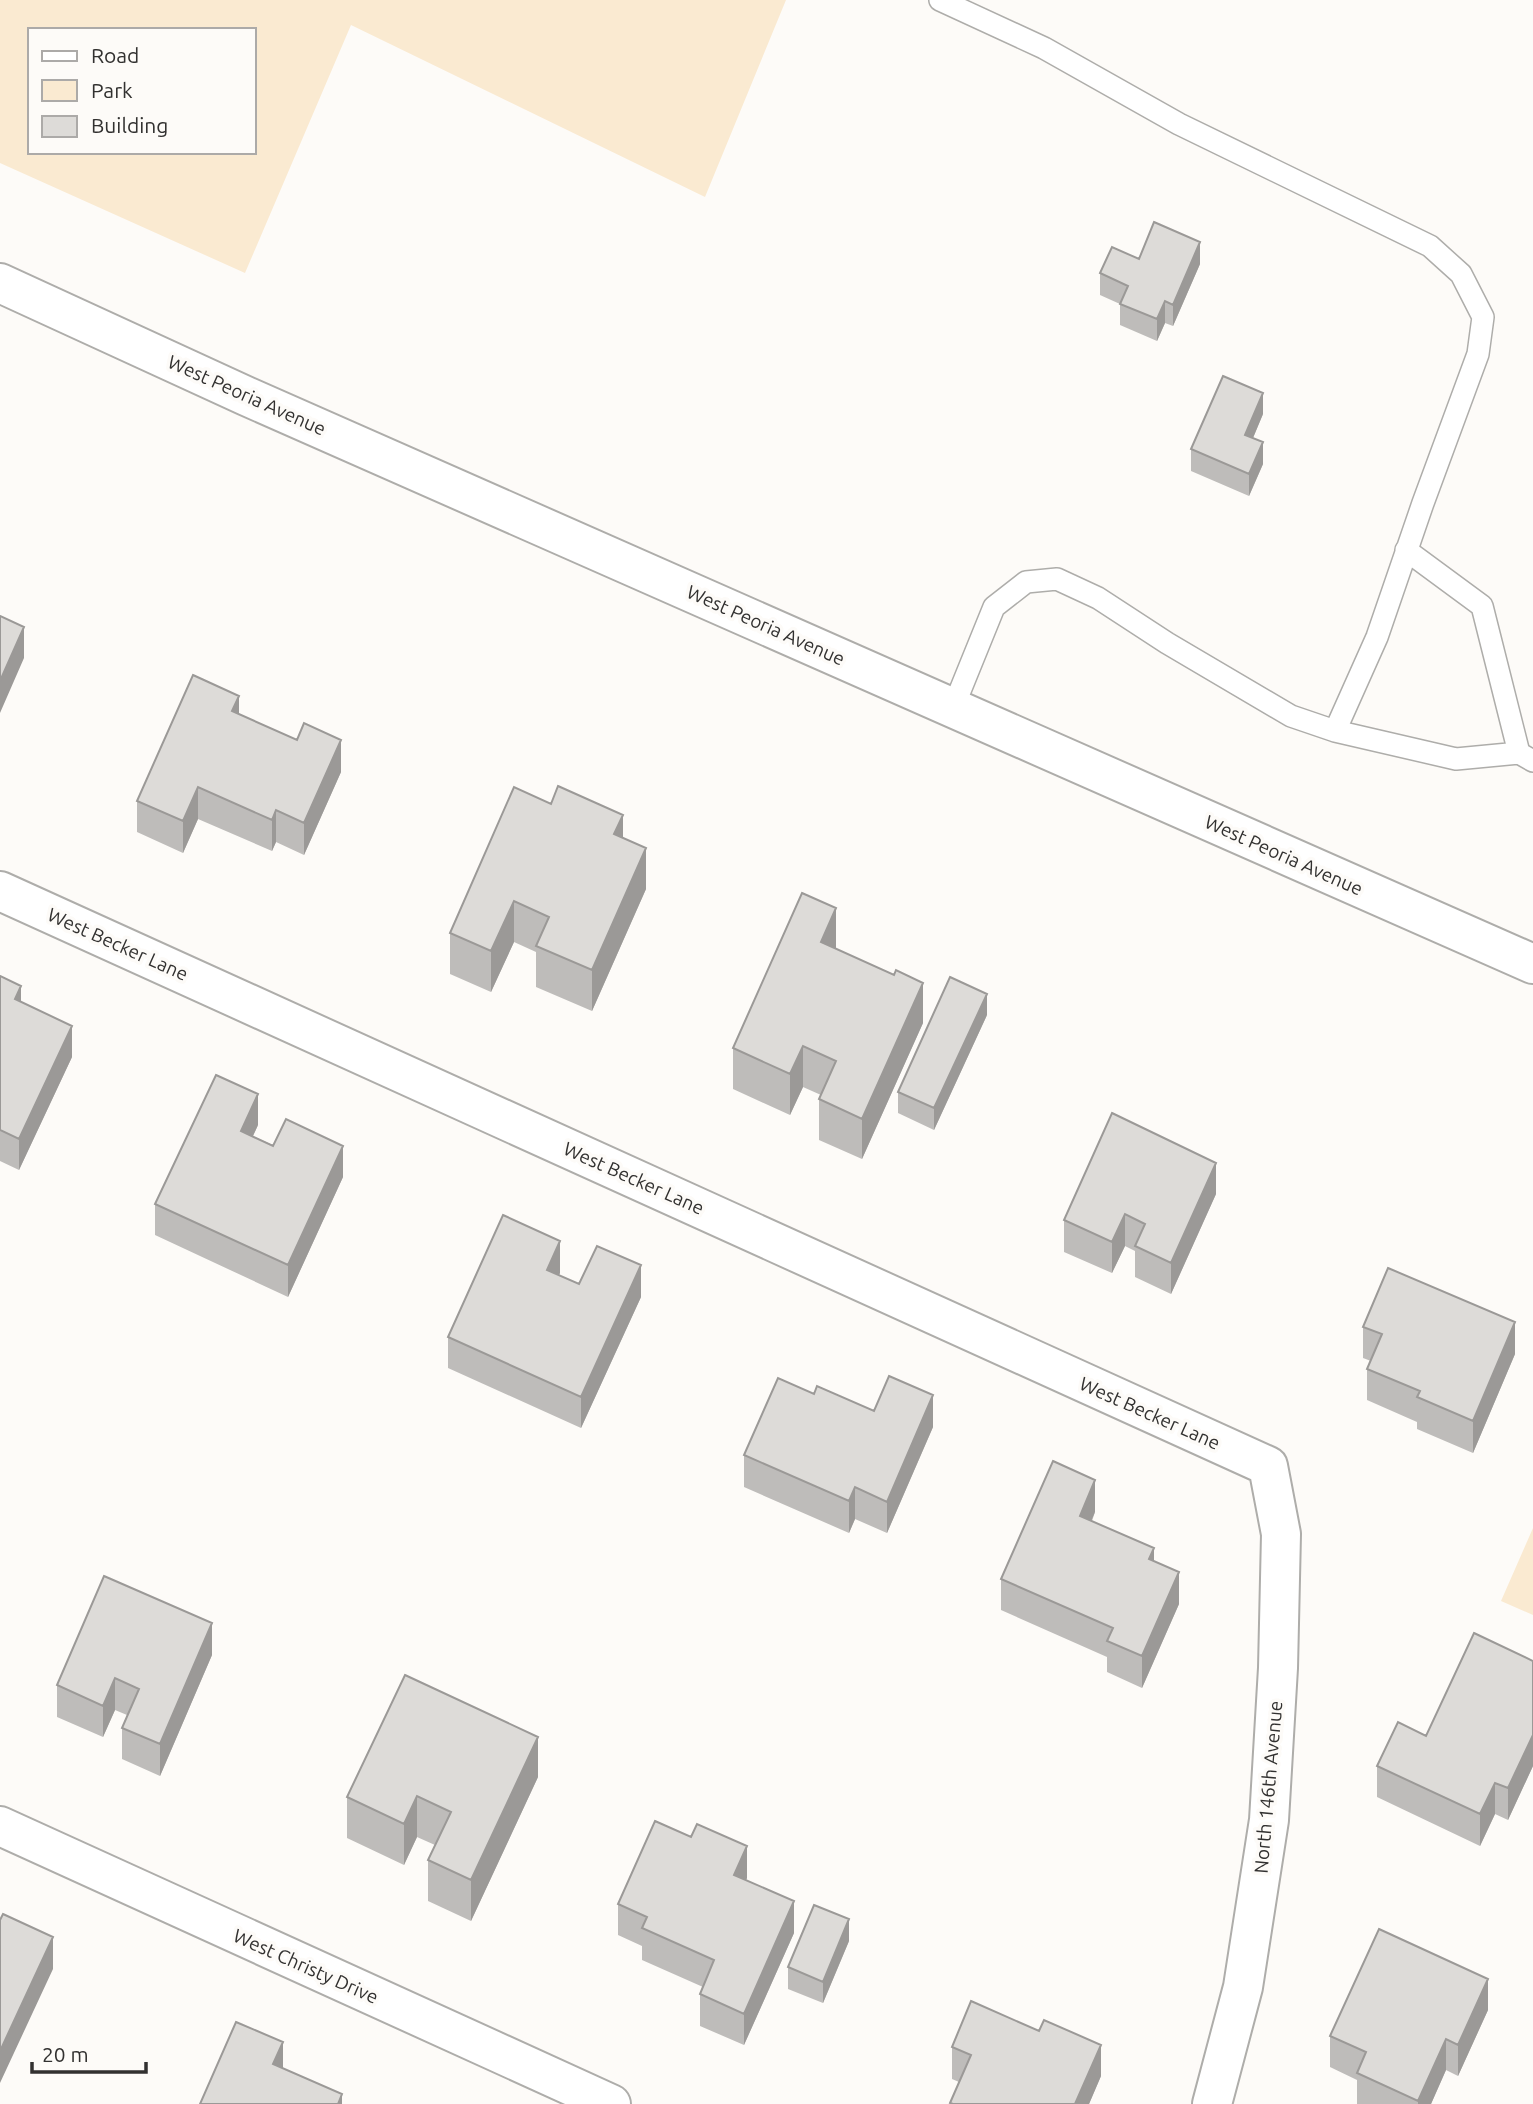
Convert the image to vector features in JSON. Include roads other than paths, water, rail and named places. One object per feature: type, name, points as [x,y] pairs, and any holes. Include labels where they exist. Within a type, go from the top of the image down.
[{"type":"street","name":"West Peoria Avenue","points":[[0,283],[246,396],[1533,964]]},
{"type":"street","name":"West Becker Lane","points":[[0,891],[1268,1466]]},
{"type":"street","name":"North 146th Avenue","points":[[1212,2104],[1243,1987],[1269,1820],[1278,1668],[1281,1534],[1268,1466]]},
{"type":"street","name":"West Christy Drive","points":[[0,1826],[611,2104]]},
{"type":"lane","points":[[940,0],[1044,48],[1179,124],[1430,246],[1461,274],[1483,317],[1478,354],[1377,637],[1335,731]]},
{"type":"lane","points":[[953,708],[994,607],[1026,582],[1056,579],[1098,598],[1167,643],[1291,716],[1335,731],[1455,759],[1526,757],[1482,606],[1406,550]]}]
